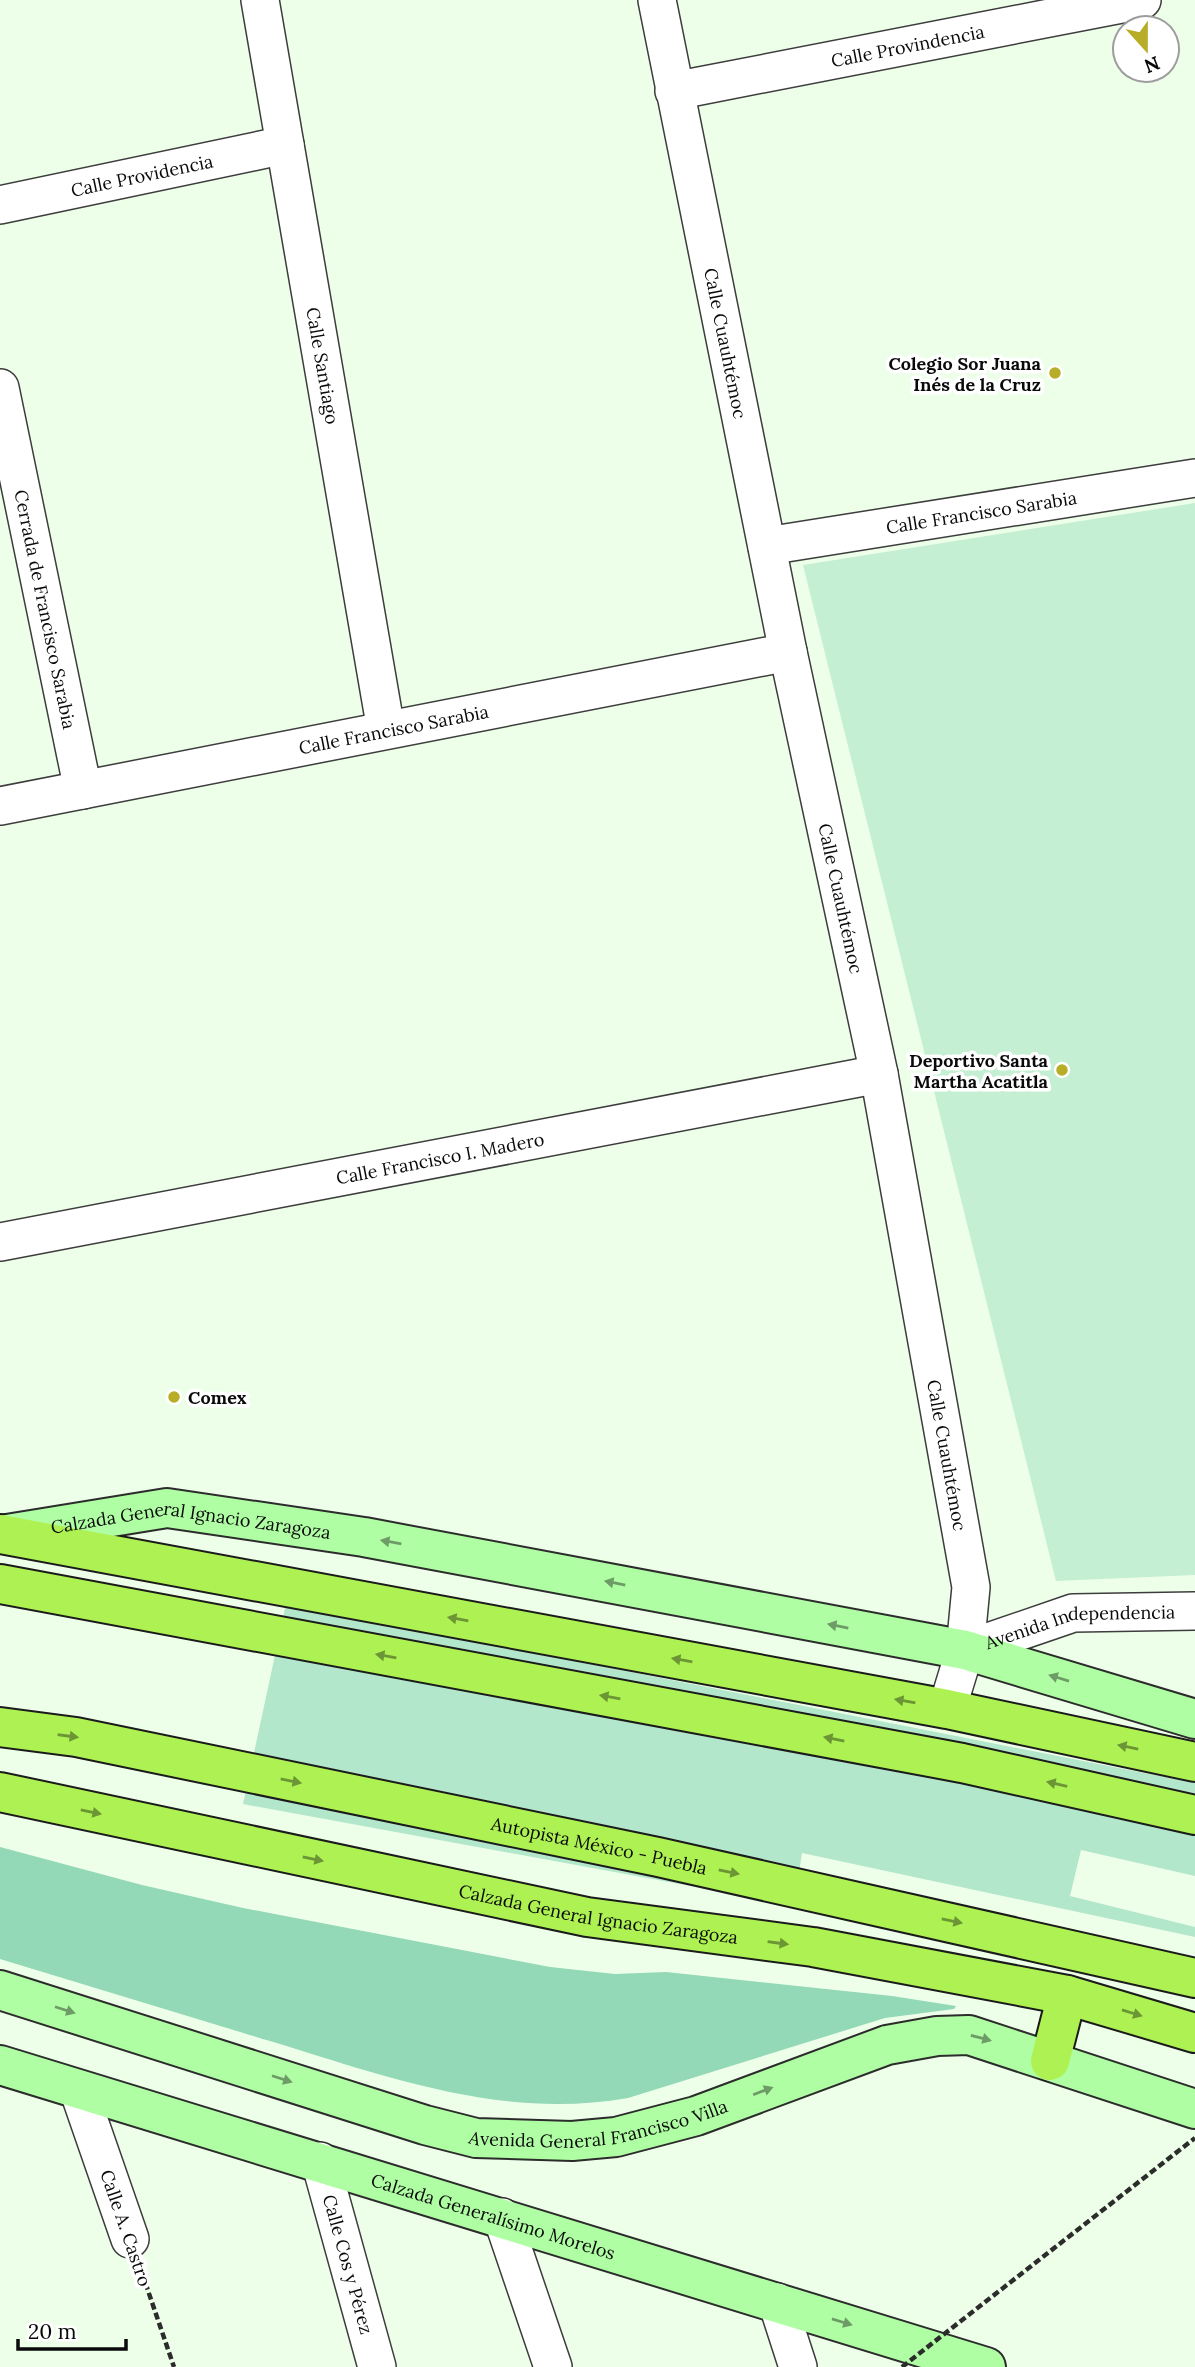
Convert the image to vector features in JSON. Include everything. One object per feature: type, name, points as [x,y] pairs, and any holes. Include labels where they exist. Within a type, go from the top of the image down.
[{"type":"highway","name":"Calzada General Ignacio Zaragoza","points":[[2,1534],[947,1709],[1195,1762]]},
{"type":"highway","points":[[0,1584],[962,1763],[1195,1815]]},
{"type":"highway","name":"Autopista México - Puebla","points":[[0,1727],[76,1737],[658,1857],[1195,1978]]},
{"type":"highway","name":"Calzada General Ignacio Zaragoza","points":[[0,1792],[587,1917],[813,1948],[1067,1995],[1195,2033]]},
{"type":"highway","points":[[1050,2061],[1067,1995]]},
{"type":"main road","name":"Calzada General Ignacio Zaragoza","points":[[2,1534],[167,1508],[454,1553],[965,1650],[1195,1719]]},
{"type":"main road","name":"Avenida General Francisco Villa","points":[[0,1990],[425,2125],[476,2138],[550,2141],[616,2137],[696,2116],[887,2045],[937,2036],[969,2035],[1195,2109]]},
{"type":"main road","name":"Calzada Generalísimo Morelos","points":[[0,2065],[986,2367]]},
{"type":"street","name":"Calle Santiago","points":[[260,0],[386,730]]},
{"type":"street","name":"Calle Cuauhtémoc","points":[[657,0],[788,652],[879,1074],[971,1587],[965,1650],[947,1709]]},
{"type":"street","name":"Calle Provindencia","points":[[674,90],[1142,0]]},
{"type":"street","name":"Calle Providencia","points":[[0,205],[285,145]]},
{"type":"street","name":"Cerrada de Francisco Sarabia","points":[[0,388],[83,790]]},
{"type":"street","name":"Calle Francisco Sarabia","points":[[767,546],[1195,478]]},
{"type":"street","name":"Calle Francisco Sarabia","points":[[0,806],[788,652]]},
{"type":"street","name":"Calle Francisco I. Madero","points":[[0,1242],[879,1074]]},
{"type":"street","name":"Avenida Independencia","points":[[965,1650],[1073,1613],[1195,1611]]},
{"type":"street","name":"Calle A. Castro","points":[[78,2090],[130,2239]]},
{"type":"street","name":"Calle Cos y Pérez","points":[[320,2161],[377,2367]]},
{"type":"street","points":[[502,2217],[553,2367]]},
{"type":"street","points":[[777,2302],[797,2367]]},
{"type":"path","points":[[902,2367],[1195,2138]]},
{"type":"path","name":"Calle A. Castro","points":[[130,2239],[174,2367]]},
{"type":"green space","name":"Deportivo Santa Martha Acatitla","points":[[1195,503],[1195,1575],[1056,1581],[803,565]]},
{"type":"green space","points":[[286,1604],[1195,1783],[1195,1876],[1081,1850],[1070,1896],[1195,1927],[1195,1937],[802,1853],[794,1905],[243,1804]]},
{"type":"green space","points":[[0,1847],[142,1885],[243,1908],[550,1967],[615,1974],[666,1972],[892,1996],[956,2006],[954,2009],[885,2018],[628,2098],[582,2103],[491,2099],[402,2081],[0,1959]]},
{"type":"place","name":"Colegio Sor Juana Inés de la Cruz","points":[[1055,373]]},
{"type":"place","name":"Deportivo Santa Martha Acatitla","points":[[1062,1070]]},
{"type":"place","name":"Comex","points":[[174,1397]]}]
